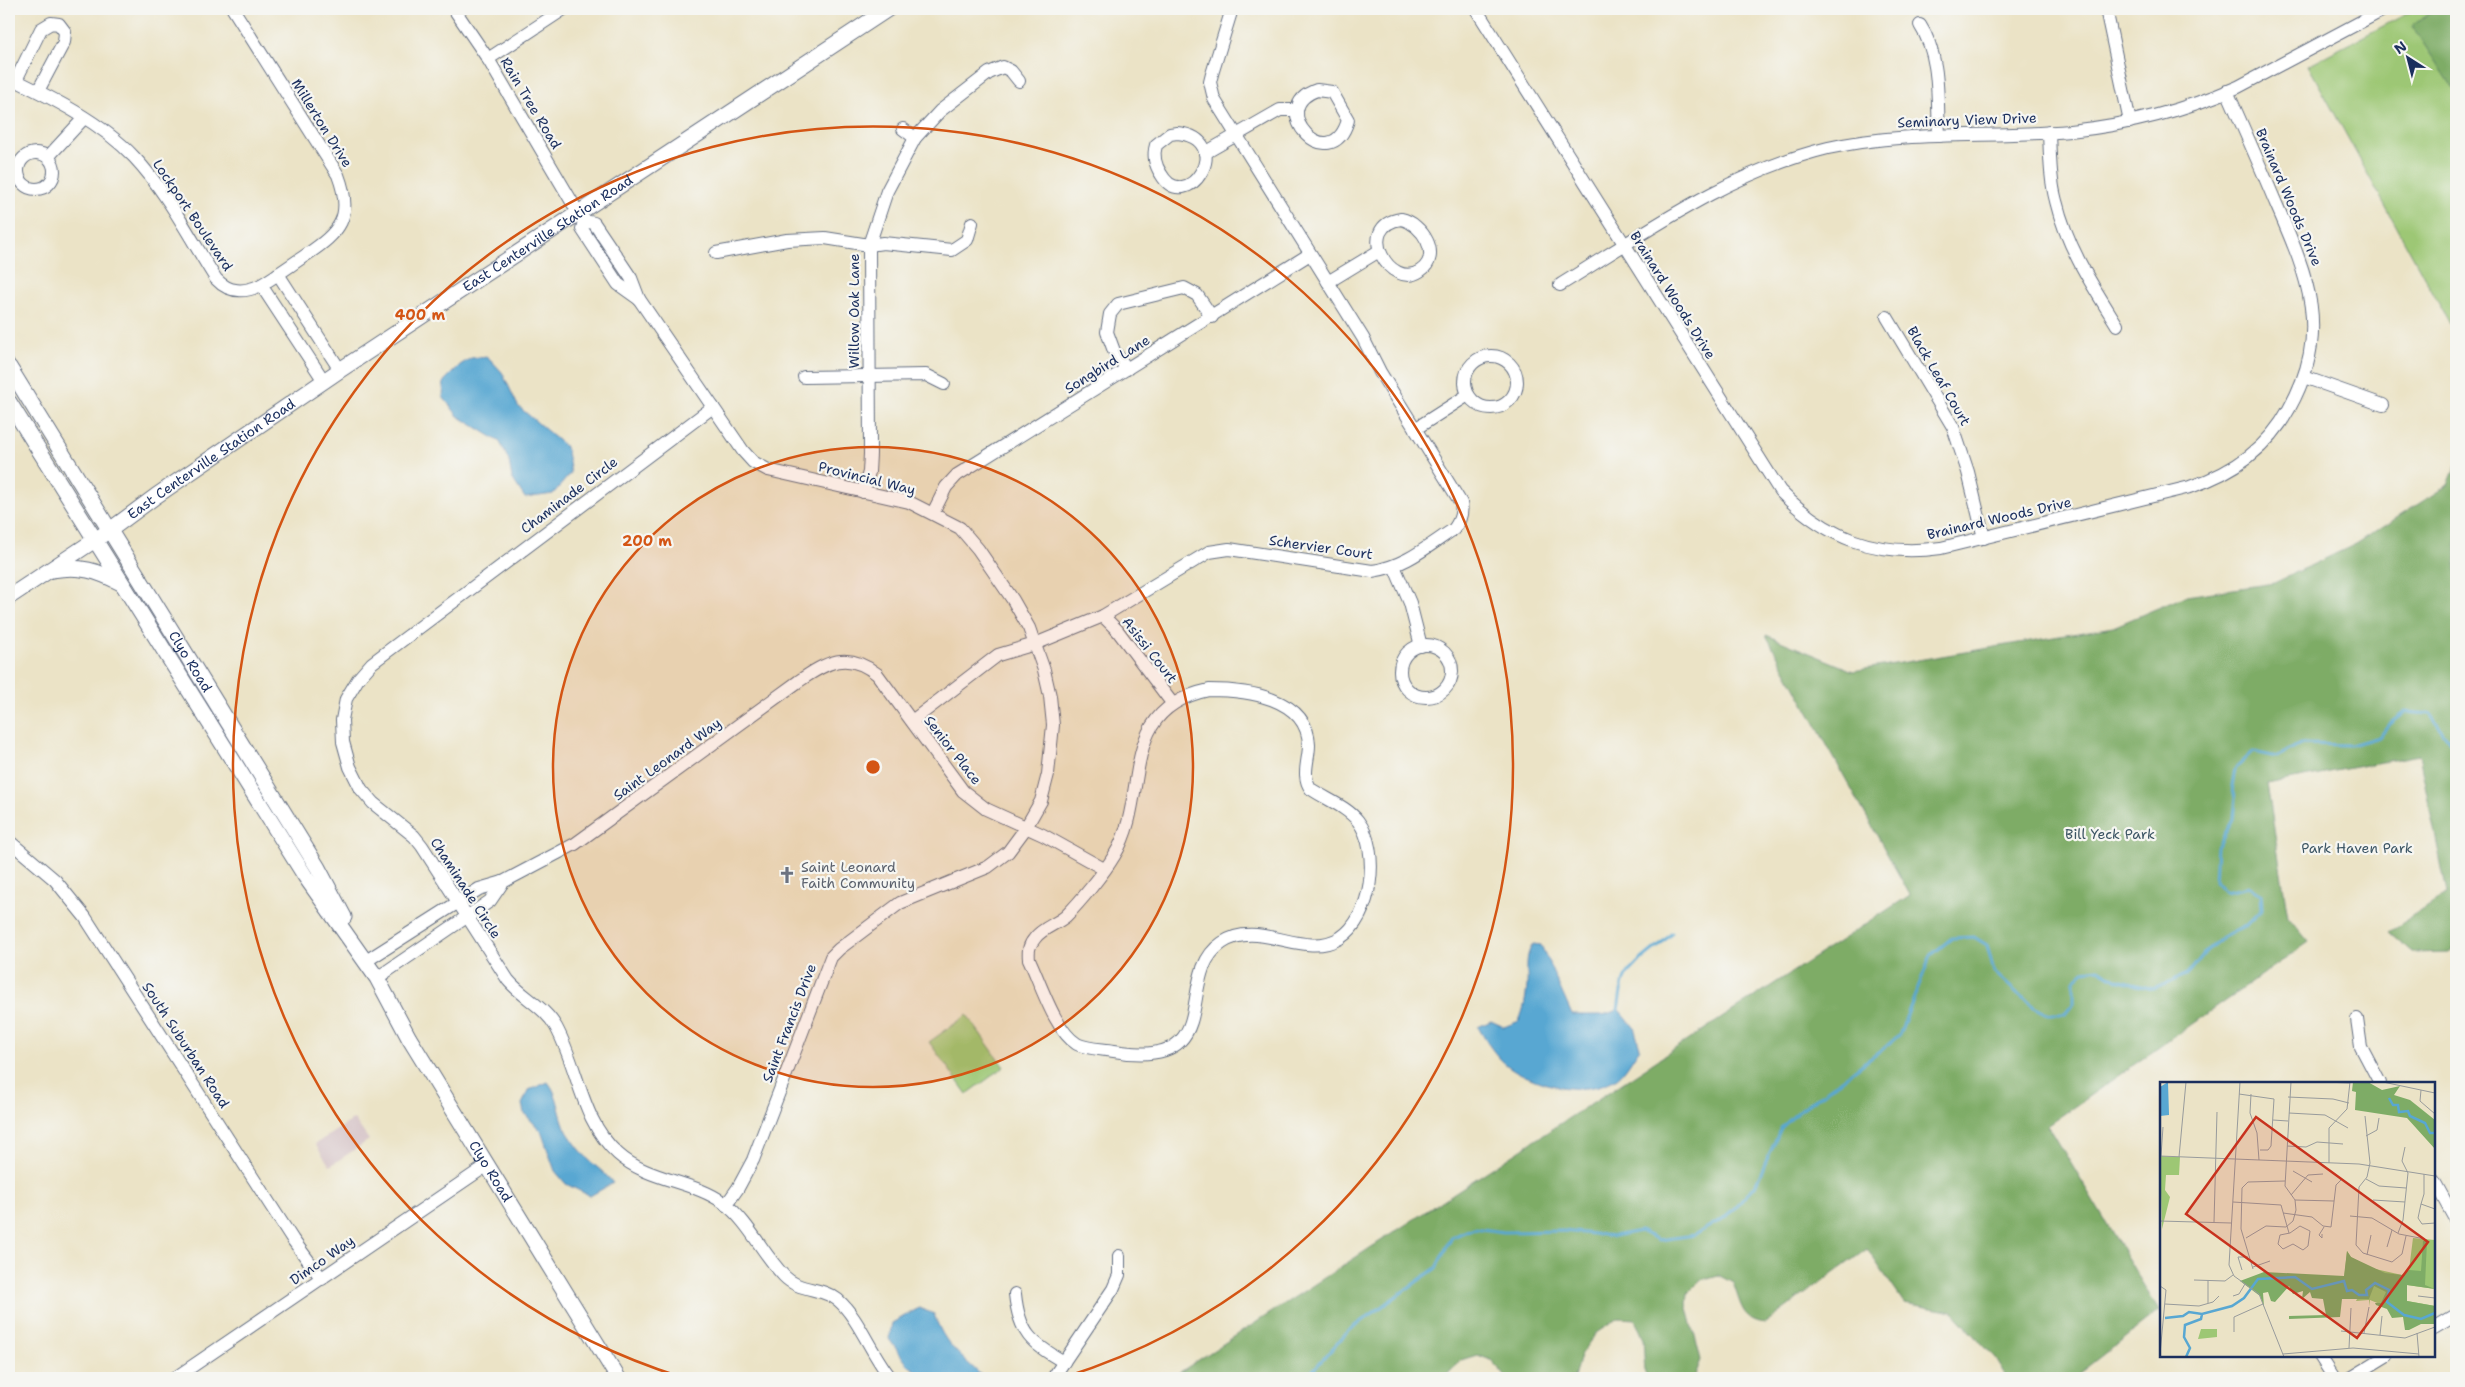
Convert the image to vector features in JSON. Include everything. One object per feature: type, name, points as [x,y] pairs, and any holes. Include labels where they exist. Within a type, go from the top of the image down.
[{"type":"street","name":"Millerton Drive","points":[[233,9],[338,175],[345,192],[345,212],[334,234],[261,286]]},
{"type":"street","name":"Rain Tree Road","points":[[454,9],[488,59],[581,217]]},
{"type":"street","points":[[488,59],[564,9]]},
{"type":"street","name":"East Centerville Station Road","points":[[9,597],[110,530],[156,496],[340,370],[581,217],[701,130],[888,9]]},
{"type":"street","name":"Schervier Court","points":[[912,721],[998,655],[1035,644],[1103,616],[1198,556],[1221,549],[1360,570],[1372,570],[1394,566],[1417,554],[1454,529],[1458,523],[1462,508],[1461,503],[1328,282],[1214,99],[1210,82],[1232,9]]},
{"type":"street","name":"Brainard Woods Drive","points":[[1476,9],[1770,479],[1780,492],[1802,512],[1825,528],[1843,538],[1885,549],[1924,550],[1984,538],[2190,487],[2228,471],[2244,461],[2270,437],[2284,419],[2304,377],[2313,334],[2306,276],[2227,91]]},
{"type":"street","points":[[2106,9],[2130,122]]},
{"type":"street","name":"Seminary View Drive","points":[[1560,285],[1714,191],[1781,162],[1852,144],[1885,139],[2049,132],[2102,127],[2130,122],[2167,112],[2227,91],[2385,9]]},
{"type":"street","points":[[12,79],[41,29],[51,23],[59,24],[65,32],[64,42],[38,91]]},
{"type":"street","points":[[1920,25],[1932,49],[1935,61],[1938,136]]},
{"type":"street","name":"Willow Oak Lane","points":[[863,492],[869,472],[870,454],[869,245],[887,191],[915,138],[940,111],[989,73],[1003,67],[1011,71],[1019,81]]},
{"type":"street","name":"Lockport Boulevard","points":[[12,79],[38,91],[84,118],[122,146],[151,177],[223,286],[240,291],[261,286]]},
{"type":"street","points":[[1317,90],[1332,92],[1348,120],[1345,130],[1334,141],[1319,144],[1311,140],[1301,126],[1295,110],[1298,103],[1310,93],[1317,90]]},
{"type":"street","points":[[1205,153],[1280,110],[1295,110]]},
{"type":"street","points":[[48,157],[84,118]]},
{"type":"street","points":[[903,130],[915,138]]},
{"type":"street","points":[[2049,132],[2053,184],[2064,231],[2087,277],[2117,324]]},
{"type":"street","points":[[1177,133],[1192,136],[1199,142],[1205,153],[1205,166],[1202,174],[1197,180],[1183,186],[1176,186],[1165,180],[1154,159],[1154,152],[1161,139],[1177,133]]},
{"type":"street","name":"Provincial Way","points":[[581,217],[594,223],[631,278],[638,299],[743,452],[753,462],[768,470],[909,502],[960,528],[978,549],[1013,600],[1029,628],[1044,670],[1053,725],[1048,774],[1040,801],[1025,829]]},
{"type":"street","points":[[1401,219],[1414,224],[1419,229],[1429,244],[1430,254],[1426,265],[1420,272],[1405,275],[1392,270],[1379,251],[1378,245],[1382,229],[1395,220],[1401,219]]},
{"type":"street","points":[[716,253],[787,240],[824,238],[869,245],[883,243],[952,250],[967,240],[972,223]]},
{"type":"street","points":[[1328,282],[1379,251]]},
{"type":"street","name":"Songbird Lane","points":[[933,513],[946,487],[957,475],[1310,254]]},
{"type":"street","points":[[278,274],[340,370]]},
{"type":"street","points":[[261,286],[324,381]]},
{"type":"street","points":[[1127,369],[1114,351],[1107,332],[1110,314],[1118,304],[1184,288],[1198,294],[1212,317]]},
{"type":"street","name":"Black Leaf Court","points":[[1887,317],[1953,427],[1968,472],[1984,538]]},
{"type":"street","points":[[1490,355],[1504,358],[1518,382],[1515,395],[1511,401],[1498,408],[1484,408],[1468,395],[1465,380],[1466,372],[1470,365],[1482,356],[1490,355]]},
{"type":"street","name":"Clyo Road","points":[[9,368],[318,868],[366,961]]},
{"type":"street","points":[[804,377],[926,376],[944,384]]},
{"type":"street","points":[[2304,377],[2383,405]]},
{"type":"street","points":[[1415,429],[1468,395]]},
{"type":"street","name":"Clyo Road","points":[[9,402],[304,876],[377,978],[409,1038],[486,1166],[618,1378]]},
{"type":"street","name":"Chaminade Circle","points":[[713,407],[384,653],[358,679],[346,700],[342,720],[343,742],[350,767],[361,789],[373,803],[414,836],[508,980],[519,993],[545,1012],[555,1024],[564,1042],[591,1118],[603,1138],[619,1155],[636,1167],[697,1188],[726,1205],[746,1226],[784,1277],[794,1284],[828,1294],[842,1304],[884,1376]]},
{"type":"street","points":[[1394,566],[1410,603],[1422,646]]},
{"type":"street","points":[[48,571],[68,567],[85,568],[100,572],[123,583]]},
{"type":"street","name":"Asissi Court","points":[[1103,616],[1117,630],[1172,702]]},
{"type":"street","points":[[1422,646],[1436,648],[1448,657],[1452,671],[1449,686],[1444,692],[1416,696],[1409,692],[1401,680],[1400,673],[1404,658],[1408,653],[1422,646]]},
{"type":"street","name":"Saint Leonard Way","points":[[366,961],[479,889],[503,882],[575,844],[820,667],[834,661],[847,660]]},
{"type":"street","name":"Senior Place","points":[[847,660],[866,666],[877,674],[963,791],[986,809],[1025,829],[1043,835],[1104,870]]},
{"type":"street","points":[[1209,690],[1230,691],[1273,700],[1287,706],[1299,716],[1308,735],[1305,777],[1308,785],[1311,789],[1350,813],[1364,830],[1369,843],[1371,868],[1362,912],[1350,930],[1336,940],[1322,944],[1309,944],[1254,934],[1232,937],[1222,943],[1208,958],[1204,967],[1189,1026],[1179,1041],[1171,1047],[1148,1055],[1078,1044],[1067,1035],[1053,1015],[1029,959],[1028,949],[1035,937],[1065,916],[1104,870],[1120,844],[1148,733],[1158,716],[1172,702],[1209,690]]},
{"type":"street","name":"Saint Francis Drive","points":[[726,1205],[738,1188],[753,1160],[831,957],[900,903],[988,868],[1008,852],[1025,829]]},
{"type":"street","name":"South Suburban Road","points":[[9,841],[55,880],[85,917],[294,1240],[322,1278]]},
{"type":"street","name":"Saint Leonard Way","points":[[377,978],[490,902],[503,882]]},
{"type":"street","points":[[2357,1019],[2361,1047],[2379,1082]]},
{"type":"street","name":"Dimco Way","points":[[175,1378],[486,1166]]},
{"type":"street","points":[[2435,1183],[2456,1221]]},
{"type":"street","points":[[1053,1378],[1113,1289],[1119,1275],[1119,1256]]},
{"type":"street","points":[[1015,1294],[1017,1314],[1026,1335],[1034,1343],[1064,1362]]},
{"type":"street","points":[[2435,1327],[2456,1315]]},
{"type":"street","points":[[2321,1357],[2334,1378]]},
{"type":"street","points":[[2350,1378],[2384,1357]]},
{"type":"shaded area","points":[[354,1119],[369,1140],[330,1166],[315,1144]]},
{"type":"green space","points":[[2416,9],[2456,9],[2456,335],[2308,65]]},
{"type":"green space","points":[[2435,9],[2456,9],[2456,93],[2412,26]]},
{"type":"green space","name":"Bill Yeck Park","points":[[2456,465],[2456,946],[2449,952],[2413,953],[2389,932],[2447,893],[2419,755],[2267,784],[2288,917],[2309,942],[2048,1125],[2159,1311],[2073,1378],[2007,1378],[1995,1358],[1953,1312],[1904,1303],[1867,1249],[1765,1323],[1757,1321],[1746,1314],[1740,1304],[1733,1283],[1718,1275],[1701,1280],[1688,1293],[1687,1304],[1701,1360],[1694,1378],[1647,1378],[1645,1373],[1643,1337],[1635,1319],[1619,1318],[1596,1333],[1580,1355],[1574,1378],[1507,1378],[1491,1360],[1477,1355],[1461,1360],[1444,1378],[1171,1378],[1910,895],[1766,635],[1853,671],[2113,627],[2186,596],[2274,583],[2356,544],[2448,485]]},
{"type":"green space","points":[[967,1015],[1004,1067],[967,1094],[929,1042]]},
{"type":"water","points":[[488,357],[502,372],[518,406],[566,447],[571,473],[553,494],[525,498],[512,478],[509,461],[500,442],[458,416],[443,397],[444,381],[460,365],[471,358]]},
{"type":"water","points":[[1533,944],[1541,945],[1572,1015],[1603,1015],[1619,1010],[1634,1027],[1640,1048],[1618,1078],[1588,1088],[1560,1087],[1546,1084],[1508,1066],[1491,1048],[1478,1027],[1491,1021],[1504,1027],[1519,1021],[1526,995],[1527,959]]},
{"type":"water","points":[[548,1082],[555,1093],[562,1120],[568,1133],[587,1158],[613,1183],[590,1196],[566,1184],[555,1171],[541,1131],[524,1113],[522,1104],[529,1090]]},
{"type":"water","points":[[919,1308],[934,1314],[943,1335],[949,1343],[984,1378],[926,1378],[908,1365],[889,1339],[892,1323]]},
{"type":"waterway","points":[[1306,1378],[1349,1330],[1436,1268],[1452,1237],[1474,1228],[1504,1232],[1563,1231],[1614,1236],[1640,1231],[1659,1240],[1695,1235],[1727,1216],[1755,1186],[1781,1128],[1800,1110],[1882,1050],[1899,1035],[1931,955],[1952,938],[1974,937],[1987,945],[1994,972],[2034,1007],[2048,1014],[2065,1014],[2074,1003],[2074,980],[2084,971],[2099,969],[2117,980],[2153,989],[2188,974],[2206,951],[2220,939],[2247,925],[2262,910],[2261,894],[2248,887],[2225,892],[2215,881],[2217,847],[2233,820],[2235,797],[2232,786],[2235,769],[2253,752],[2277,757],[2300,744],[2351,745],[2379,737],[2389,724],[2405,712],[2430,714],[2455,750],[2456,758]]},
{"type":"waterway","points":[[1617,1014],[1621,989],[1626,976],[1636,964],[1672,933]]},
{"type":"place","name":"Saint Leonard Faith Community","points":[[787,875]]},
{"type":"park label","name":"Park Haven Park","points":[[2357,848]]}]
